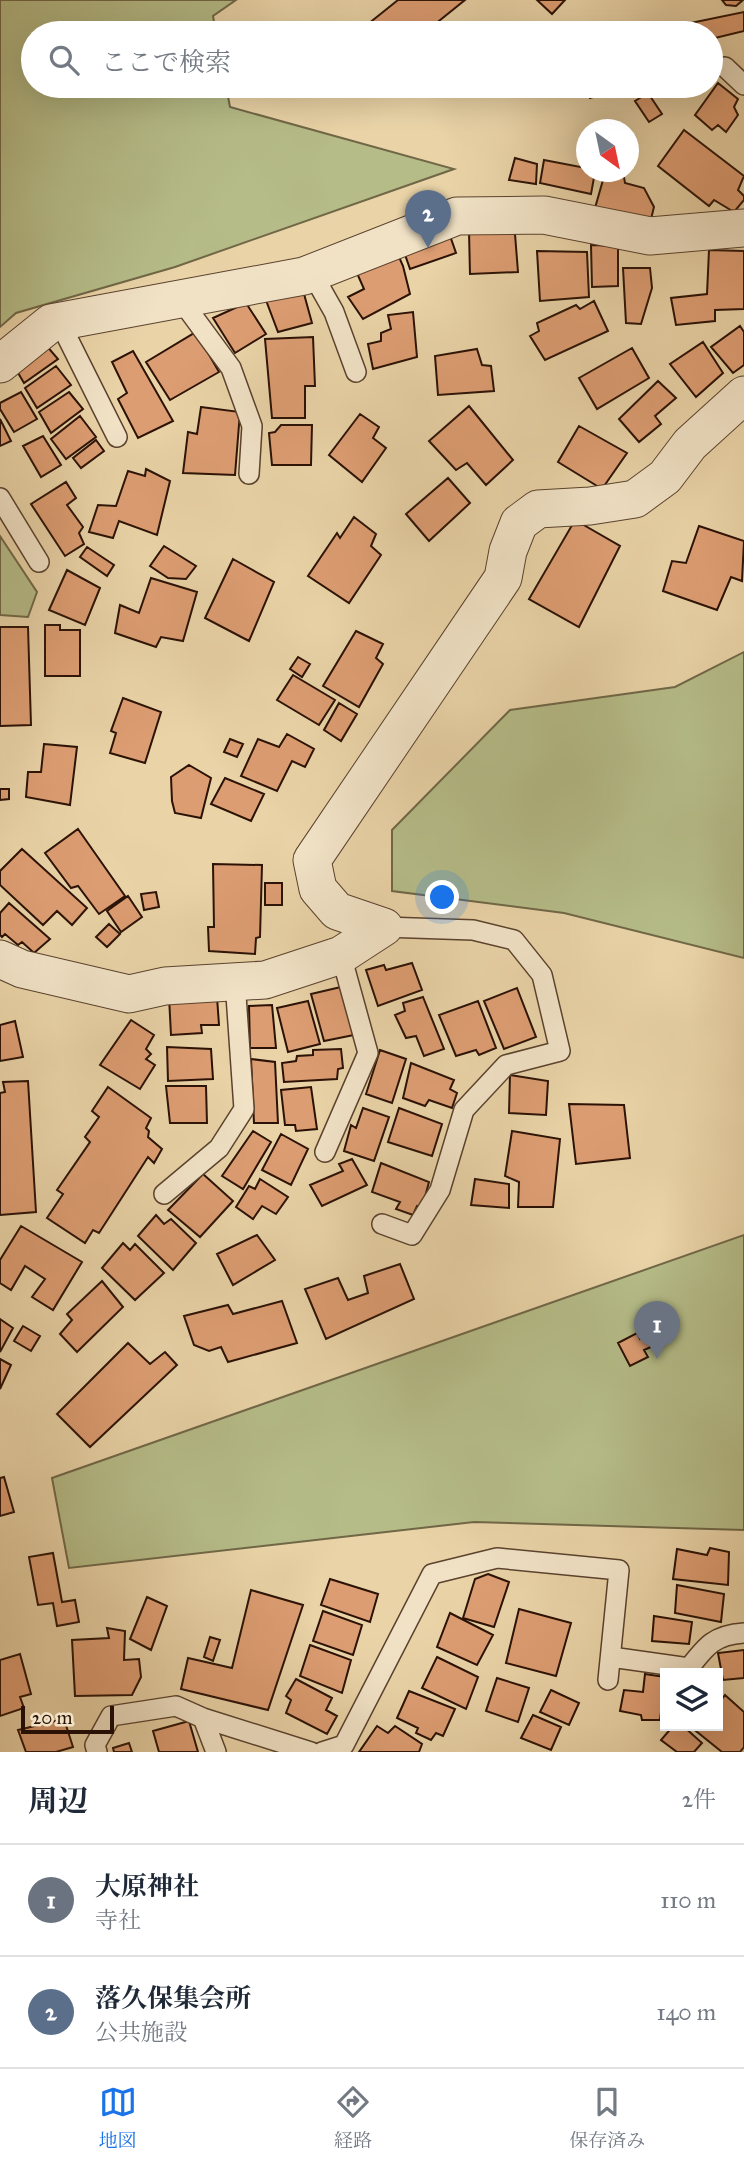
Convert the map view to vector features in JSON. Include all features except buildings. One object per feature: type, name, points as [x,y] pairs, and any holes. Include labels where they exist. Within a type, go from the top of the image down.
[{"type":"street","points":[[0,364],[51,323],[312,273],[457,216],[544,215],[650,236],[744,228]]},
{"type":"street","points":[[384,927],[337,911],[318,889],[312,860],[503,578],[508,551],[519,523],[538,509],[590,506],[635,499],[665,477],[690,444],[744,396]]},
{"type":"street","points":[[0,959],[22,969],[129,994],[165,986],[265,980],[341,955],[384,927]]},
{"type":"lane","points":[[725,67],[744,85]]},
{"type":"lane","points":[[312,273],[334,312],[356,372]]},
{"type":"lane","points":[[181,300],[231,368],[252,426],[248,474]]},
{"type":"lane","points":[[59,321],[117,437]]},
{"type":"lane","points":[[0,498],[39,562]]},
{"type":"lane","points":[[382,1224],[412,1235],[440,1190],[464,1110],[506,1065],[560,1051],[542,975],[514,940],[473,930],[384,927]]},
{"type":"lane","points":[[325,1152],[368,1053],[341,955]]},
{"type":"lane","points":[[164,1194],[219,1148],[244,1110],[235,981]]},
{"type":"lane","points":[[322,1752],[344,1745],[432,1574],[497,1558],[619,1570],[608,1680]]},
{"type":"lane","points":[[611,1657],[689,1668],[705,1647],[727,1634],[744,1633]]},
{"type":"lane","points":[[97,1752],[95,1745],[111,1716],[176,1706],[203,1718],[311,1752]]},
{"type":"lane","points":[[203,1718],[216,1752]]},
{"type":"green space","points":[[0,0],[236,0],[213,16],[214,21],[21,21],[21,98],[228,98],[230,107],[454,169],[175,267],[16,313],[0,327]]},
{"type":"green space","points":[[0,536],[37,592],[28,617],[0,615]]},
{"type":"green space","points":[[744,652],[744,958],[564,913],[392,891],[392,830],[510,710],[675,687]]},
{"type":"green space","points":[[744,1235],[744,1530],[474,1522],[69,1568],[52,1478]]},
{"type":"place","name":"落久保集会所","points":[[428,248]]},
{"type":"place","name":"大原神社","points":[[657,1359]]}]
